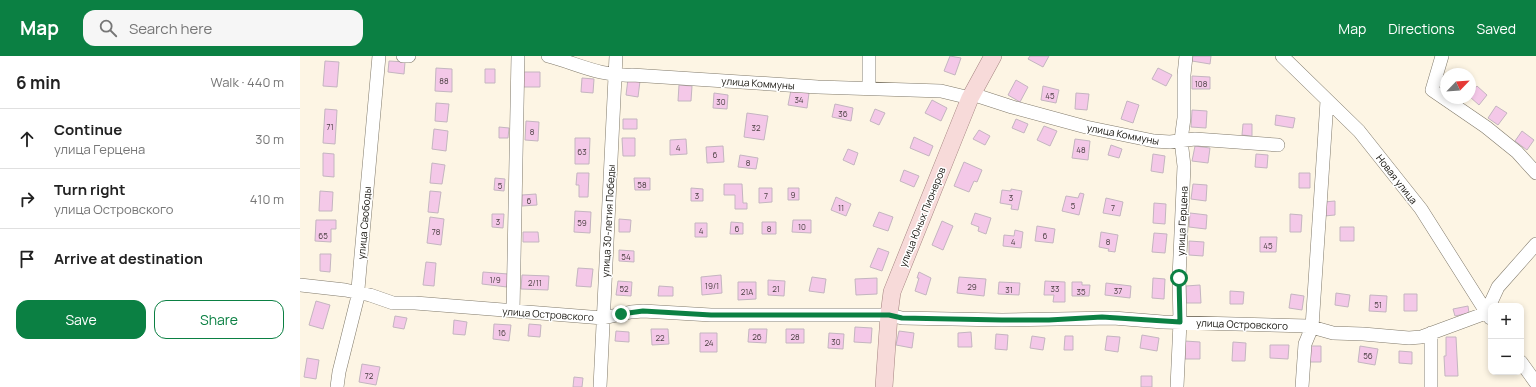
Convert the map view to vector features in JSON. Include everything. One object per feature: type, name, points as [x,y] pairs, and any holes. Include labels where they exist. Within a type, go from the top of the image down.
[{"type":"main road","name":"улица Юных Пионеров","points":[[884,387],[892,292],[971,96],[993,56]]},
{"type":"street","name":"улица Свободы","points":[[337,387],[339,372],[358,293],[379,56]]},
{"type":"street","points":[[403,56],[409,56]]},
{"type":"street","points":[[513,311],[518,56]]},
{"type":"street","name":"улица Коммуны","points":[[548,56],[604,74],[810,87],[941,91],[971,96],[1086,127],[1164,142],[1195,139],[1278,145]]},
{"type":"street","name":"улица 30-летия Победы","points":[[600,387],[616,56]]},
{"type":"street","points":[[869,56],[869,89]]},
{"type":"street","name":"улица Герцена","points":[[1177,387],[1180,322],[1179,278],[1184,166],[1181,140],[1184,118],[1184,75],[1186,56]]},
{"type":"street","name":"Новая улица","points":[[1282,56],[1359,131],[1421,209],[1488,315]]},
{"type":"street","points":[[1442,56],[1432,90],[1486,127],[1517,152],[1536,173]]},
{"type":"street","points":[[1302,387],[1305,344],[1312,327],[1328,101]]},
{"type":"street","points":[[1493,303],[1498,287],[1536,244]]},
{"type":"street","name":"улица Островского","points":[[300,285],[345,290],[393,303],[603,318],[643,311],[711,315],[889,315],[902,318],[1002,320],[1049,320],[1102,317],[1180,322],[1312,327],[1333,333],[1417,338],[1488,317]]},
{"type":"street","points":[[1431,333],[1431,387]]},
{"type":"street","points":[[1524,366],[1536,383]]},
{"type":"building","points":[[950,56],[961,58],[955,75],[944,71]]},
{"type":"building","points":[[1030,56],[1049,56],[1043,67],[1028,59]]},
{"type":"building","points":[[1193,56],[1211,56],[1210,64],[1192,61]]},
{"type":"building","points":[[325,61],[339,62],[337,87],[323,86]]},
{"type":"building","points":[[389,61],[405,62],[404,74],[388,72]]},
{"type":"building","points":[[436,68],[452,69],[452,92],[435,91]]},
{"type":"building","points":[[1158,68],[1172,75],[1166,86],[1152,79]]},
{"type":"building","points":[[485,69],[495,69],[495,83],[485,83]]},
{"type":"building","points":[[522,72],[540,72],[540,87],[523,87]]},
{"type":"building","points":[[1192,76],[1210,77],[1210,89],[1192,89]]},
{"type":"building","points":[[582,78],[594,79],[593,93],[581,92]]},
{"type":"building","points":[[628,79],[640,81],[638,97],[626,95]]},
{"type":"building","points":[[1016,80],[1028,87],[1020,102],[1008,95]]},
{"type":"building","points":[[679,85],[692,86],[691,101],[678,101]]},
{"type":"building","points":[[1043,86],[1059,90],[1056,103],[1041,100]]},
{"type":"building","points":[[1477,86],[1487,95],[1479,105],[1476,102]]},
{"type":"building","points":[[791,90],[809,93],[807,108],[788,105]]},
{"type":"building","points":[[714,93],[728,95],[727,109],[713,108]]},
{"type":"building","points":[[1076,93],[1089,94],[1087,110],[1075,109]]},
{"type":"building","points":[[932,100],[947,108],[941,121],[925,113]]},
{"type":"building","points":[[1127,101],[1139,105],[1133,123],[1121,119]]},
{"type":"building","points":[[436,103],[449,104],[447,122],[435,121]]},
{"type":"building","points":[[835,104],[853,108],[851,121],[832,117]]},
{"type":"building","points":[[1496,106],[1507,113],[1498,125],[1488,118]]},
{"type":"building","points":[[325,109],[337,110],[335,144],[323,143]]},
{"type":"building","points":[[875,109],[885,113],[879,125],[870,121]]},
{"type":"building","points":[[1192,110],[1207,111],[1206,128],[1191,127]]},
{"type":"building","points":[[747,113],[768,116],[764,140],[744,137]]},
{"type":"building","points":[[1276,115],[1295,118],[1293,128],[1275,125]]},
{"type":"building","points":[[623,119],[637,119],[637,129],[623,129]]},
{"type":"building","points":[[1016,119],[1028,124],[1024,133],[1012,128]]},
{"type":"building","points":[[526,121],[539,122],[538,141],[525,140]]},
{"type":"building","points":[[1243,124],[1252,124],[1252,136],[1242,135]]},
{"type":"building","points":[[1044,126],[1057,131],[1050,146],[1037,140]]},
{"type":"building","points":[[499,127],[509,128],[508,138],[499,138]]},
{"type":"building","points":[[434,129],[448,131],[446,151],[432,149]]},
{"type":"building","points":[[979,130],[990,136],[985,145],[973,139]]},
{"type":"building","points":[[1522,131],[1534,140],[1527,150],[1515,141]]},
{"type":"building","points":[[914,137],[933,146],[929,156],[910,148]]},
{"type":"building","points":[[575,138],[590,138],[589,164],[575,164]]},
{"type":"building","points":[[622,138],[635,138],[635,156],[623,156]]},
{"type":"building","points":[[686,139],[687,154],[670,155],[670,140]]},
{"type":"building","points":[[1075,139],[1090,141],[1088,160],[1072,158]]},
{"type":"building","points":[[1111,145],[1122,149],[1119,158],[1108,155]]},
{"type":"building","points":[[723,146],[724,162],[707,163],[706,147]]},
{"type":"building","points":[[1195,146],[1210,148],[1208,163],[1192,161]]},
{"type":"building","points":[[848,149],[858,153],[854,165],[843,160]]},
{"type":"building","points":[[323,153],[334,154],[334,177],[323,176]]},
{"type":"building","points":[[1153,154],[1165,156],[1163,173],[1151,171]]},
{"type":"building","points":[[1256,154],[1268,155],[1267,168],[1255,167]]},
{"type":"building","points":[[740,155],[758,158],[756,169],[738,167]]},
{"type":"building","points":[[964,162],[982,170],[977,182],[974,181],[969,192],[954,186]]},
{"type":"building","points":[[432,163],[445,165],[442,184],[430,183]]},
{"type":"building","points":[[904,170],[919,176],[914,187],[900,181]]},
{"type":"building","points":[[577,173],[589,173],[588,197],[579,197],[579,185],[576,185]]},
{"type":"building","points":[[1299,173],[1310,173],[1310,188],[1299,188]]},
{"type":"building","points":[[495,178],[505,179],[504,191],[494,190]]},
{"type":"building","points":[[634,178],[650,178],[650,190],[635,190]]},
{"type":"building","points":[[724,184],[742,184],[743,203],[747,203],[747,209],[735,209],[735,195],[724,195]]},
{"type":"building","points":[[1193,184],[1207,185],[1206,201],[1191,199]]},
{"type":"building","points":[[691,188],[703,189],[703,201],[691,201]]},
{"type":"building","points":[[759,188],[772,188],[772,202],[759,203]]},
{"type":"building","points":[[788,188],[799,188],[799,200],[788,200]]},
{"type":"building","points":[[1011,189],[1022,191],[1018,210],[1011,209],[1012,205],[1000,203],[1002,190],[1011,191]]},
{"type":"building","points":[[320,191],[333,192],[332,211],[319,211]]},
{"type":"building","points":[[430,191],[441,192],[438,213],[428,212]]},
{"type":"building","points":[[1080,193],[1084,194],[1079,215],[1062,211],[1066,196],[1078,198]]},
{"type":"building","points":[[536,194],[537,205],[522,206],[522,195]]},
{"type":"building","points":[[836,197],[851,204],[846,216],[831,210]]},
{"type":"building","points":[[1106,198],[1123,202],[1120,216],[1103,213]]},
{"type":"building","points":[[1335,201],[1335,215],[1324,216],[1324,202]]},
{"type":"building","points":[[1154,203],[1166,204],[1165,224],[1153,223]]},
{"type":"building","points":[[575,211],[591,212],[590,233],[574,232]]},
{"type":"building","points":[[879,212],[893,217],[888,231],[873,226]]},
{"type":"building","points":[[975,213],[991,218],[986,234],[978,231],[979,227],[971,224]]},
{"type":"building","points":[[1190,213],[1207,215],[1206,229],[1189,227]]},
{"type":"building","points":[[492,214],[504,214],[503,228],[492,227]]},
{"type":"building","points":[[1290,214],[1302,215],[1301,232],[1290,232]]},
{"type":"building","points":[[430,217],[444,219],[441,245],[427,243]]},
{"type":"building","points":[[619,219],[631,220],[630,232],[619,232]]},
{"type":"building","points":[[316,220],[336,220],[336,229],[331,229],[331,242],[315,241]]},
{"type":"building","points":[[793,220],[811,220],[811,233],[792,232]]},
{"type":"building","points":[[942,221],[953,226],[943,250],[932,245]]},
{"type":"building","points":[[731,222],[743,223],[743,234],[730,234]]},
{"type":"building","points":[[762,222],[776,222],[776,234],[762,234]]},
{"type":"building","points":[[695,223],[707,223],[707,237],[695,237]]},
{"type":"building","points":[[1037,226],[1055,229],[1053,243],[1035,241]]},
{"type":"building","points":[[1340,227],[1354,227],[1354,241],[1340,241]]},
{"type":"building","points":[[1015,230],[1023,232],[1021,248],[1003,246],[1004,235],[1014,236]]},
{"type":"building","points":[[523,232],[538,232],[539,242],[523,242]]},
{"type":"building","points":[[1101,232],[1118,235],[1115,252],[1099,247]]},
{"type":"building","points":[[1154,233],[1167,234],[1165,253],[1152,252]]},
{"type":"building","points":[[1260,237],[1277,237],[1276,252],[1260,252]]},
{"type":"building","points":[[1189,241],[1204,242],[1203,256],[1189,255]]},
{"type":"building","points":[[878,248],[889,252],[882,271],[870,267]]},
{"type":"building","points":[[619,250],[634,251],[634,262],[619,261]]},
{"type":"building","points":[[320,254],[331,254],[330,272],[320,271]]},
{"type":"building","points":[[426,262],[436,263],[434,286],[423,285]]},
{"type":"building","points":[[578,268],[593,269],[591,287],[576,286]]},
{"type":"building","points":[[483,272],[508,274],[507,287],[482,284]]},
{"type":"building","points":[[919,272],[931,278],[926,295],[915,291],[919,278],[917,278]]},
{"type":"building","points":[[522,275],[549,276],[548,290],[521,289]]},
{"type":"building","points":[[721,275],[722,293],[702,295],[701,277]]},
{"type":"building","points":[[812,277],[826,279],[824,293],[809,291]]},
{"type":"building","points":[[959,277],[986,279],[984,296],[957,293]]},
{"type":"building","points":[[877,278],[877,294],[856,295],[855,279]]},
{"type":"building","points":[[1153,278],[1165,279],[1164,299],[1152,298]]},
{"type":"building","points":[[768,280],[785,281],[784,296],[768,295]]},
{"type":"building","points":[[618,281],[632,282],[631,296],[616,295]]},
{"type":"building","points":[[1045,281],[1065,282],[1065,302],[1053,302],[1054,295],[1044,295]]},
{"type":"building","points":[[738,282],[756,282],[756,299],[738,300]]},
{"type":"building","points":[[999,282],[1020,283],[1019,295],[998,294]]},
{"type":"building","points":[[1072,282],[1082,282],[1082,285],[1090,285],[1089,296],[1072,296]]},
{"type":"building","points":[[1106,283],[1131,286],[1130,298],[1105,295]]},
{"type":"building","points":[[1200,285],[1201,303],[1186,303],[1186,286]]},
{"type":"building","points":[[659,286],[673,287],[673,296],[658,296]]},
{"type":"building","points":[[1230,291],[1244,292],[1243,304],[1230,304]]},
{"type":"building","points":[[1336,293],[1350,295],[1348,307],[1335,305]]},
{"type":"building","points":[[1291,294],[1304,296],[1302,310],[1289,308]]},
{"type":"building","points":[[1404,294],[1417,294],[1417,311],[1404,311]]},
{"type":"building","points":[[1370,295],[1387,296],[1386,312],[1369,311]]},
{"type":"building","points":[[316,301],[330,305],[323,329],[309,325]]},
{"type":"building","points":[[1468,306],[1469,313],[1455,316],[1453,309]]},
{"type":"building","points":[[395,316],[407,318],[404,329],[393,327]]},
{"type":"building","points":[[454,320],[467,322],[465,335],[453,334]]},
{"type":"building","points":[[494,324],[511,325],[509,341],[493,339]]},
{"type":"building","points":[[529,324],[541,325],[540,337],[528,336]]},
{"type":"building","points":[[855,327],[872,328],[871,343],[854,342]]},
{"type":"building","points":[[651,329],[668,329],[669,344],[652,345]]},
{"type":"building","points":[[749,329],[767,329],[766,343],[748,342]]},
{"type":"building","points":[[786,329],[804,329],[804,343],[786,343]]},
{"type":"building","points":[[616,331],[629,332],[629,342],[615,341]]},
{"type":"building","points":[[899,331],[914,333],[912,348],[896,345]]},
{"type":"building","points":[[971,332],[972,347],[958,347],[958,333]]},
{"type":"building","points":[[700,333],[717,333],[717,352],[700,352]]},
{"type":"building","points":[[829,333],[844,334],[843,349],[828,348]]},
{"type":"building","points":[[996,334],[1008,335],[1007,350],[995,349]]},
{"type":"building","points":[[1142,335],[1159,338],[1157,351],[1140,348]]},
{"type":"building","points":[[1032,336],[1045,338],[1043,350],[1030,348]]},
{"type":"building","points":[[1065,336],[1073,336],[1073,350],[1064,350]]},
{"type":"building","points":[[1107,336],[1120,337],[1118,352],[1105,350]]},
{"type":"building","points":[[1446,337],[1456,337],[1458,376],[1445,376],[1444,356],[1446,356]]},
{"type":"building","points":[[1185,341],[1200,342],[1200,359],[1185,359]]},
{"type":"building","points":[[1233,342],[1246,343],[1245,361],[1232,361]]},
{"type":"building","points":[[1270,345],[1289,345],[1288,359],[1270,358]]},
{"type":"building","points":[[1310,346],[1321,346],[1321,362],[1310,362]]},
{"type":"building","points":[[1360,346],[1378,349],[1375,365],[1358,362]]},
{"type":"building","points":[[1399,351],[1412,352],[1412,364],[1399,363]]},
{"type":"building","points":[[307,358],[319,360],[316,379],[304,377]]},
{"type":"building","points":[[362,364],[380,367],[376,385],[359,382]]},
{"type":"building","points":[[1141,376],[1152,376],[1152,387],[1141,387]]},
{"type":"building","points":[[574,377],[583,378],[582,387],[573,387]]},
{"type":"route","points":[[621,314],[643,311],[711,315],[889,315],[902,318],[1002,320],[1049,320],[1102,317],[1180,322],[1179,278]]}]
